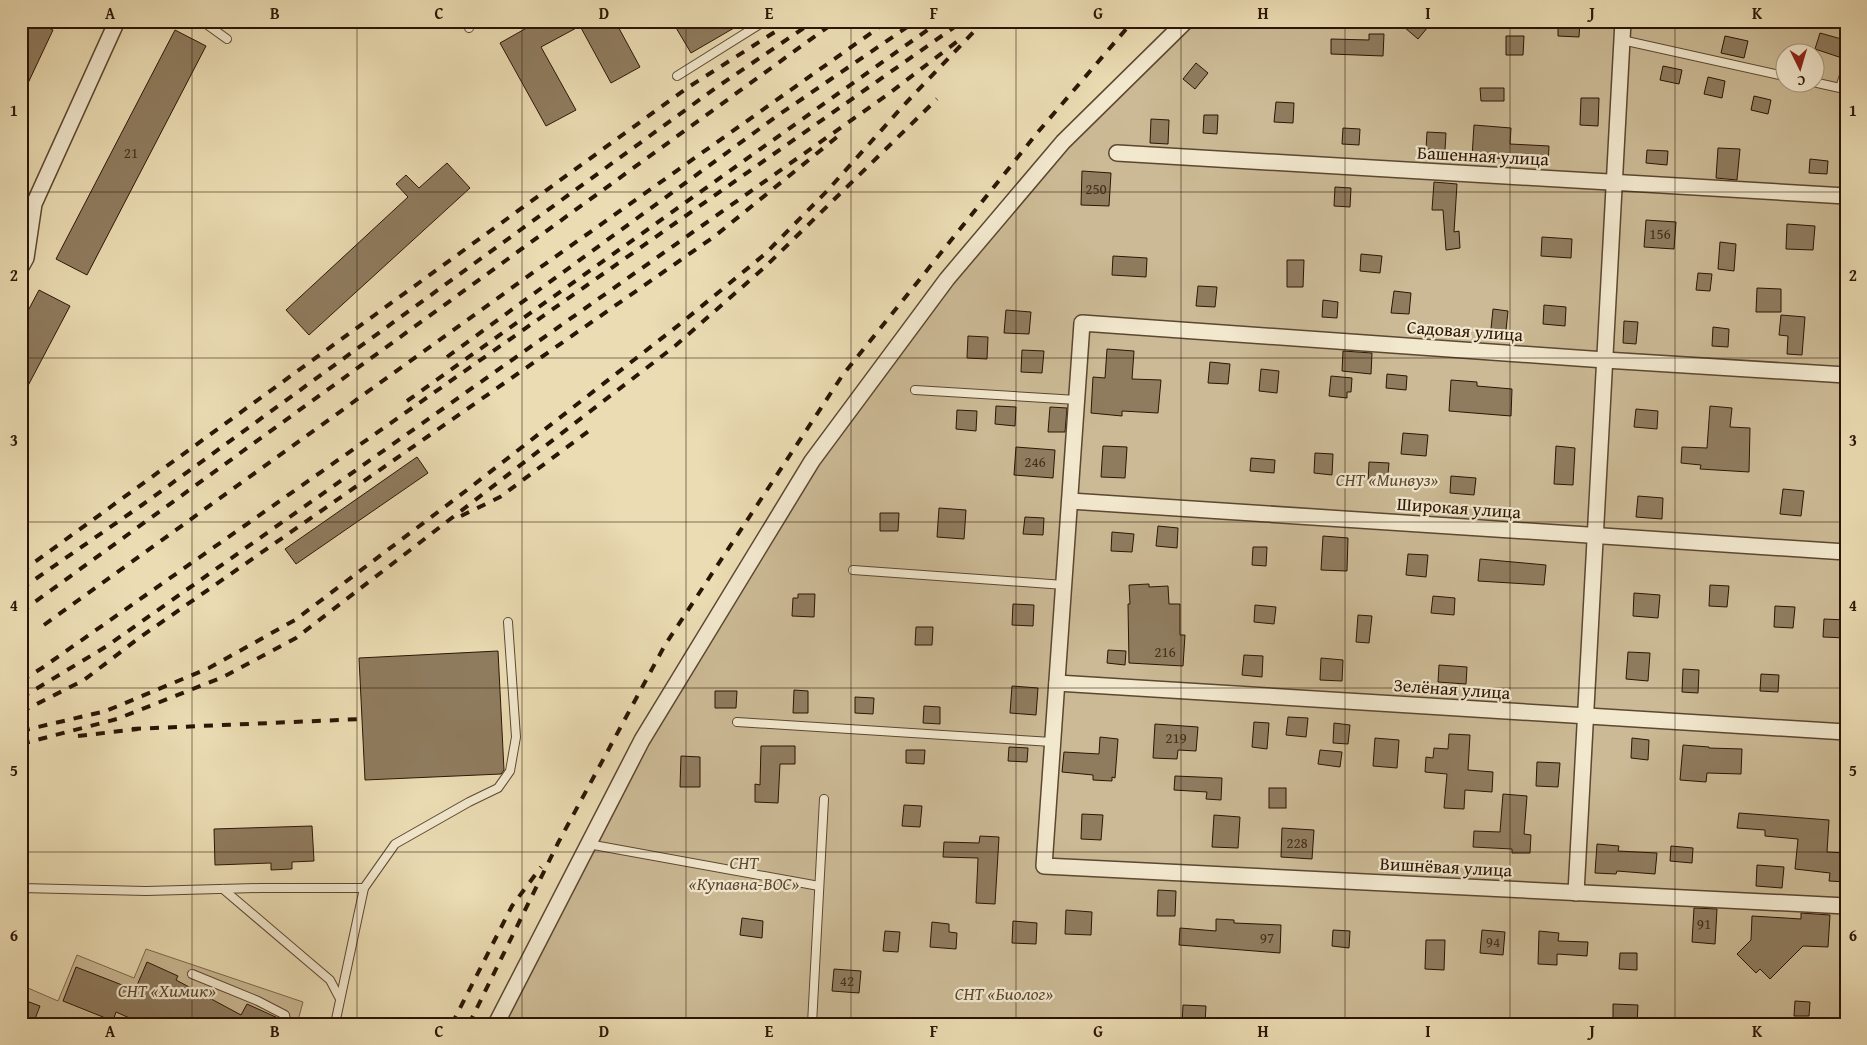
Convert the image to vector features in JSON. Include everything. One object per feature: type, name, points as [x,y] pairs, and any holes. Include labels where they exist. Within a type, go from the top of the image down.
[{"type":"street","points":[[21,267],[26,258],[28,201],[117,21]]},
{"type":"street","points":[[496,1024],[642,740],[812,461],[947,279],[1057,149],[1186,21]]},
{"type":"street","points":[[1576,893],[1624,21]]},
{"type":"street","name":"Башенная улица","points":[[1117,153],[1846,196]]},
{"type":"street","name":"Садовая улица","points":[[1077,400],[1082,323],[1846,375]]},
{"type":"street","points":[[1052,742],[1077,400]]},
{"type":"street","name":"Широкая улица","points":[[1070,501],[1846,552]]},
{"type":"street","name":"Зелёная улица","points":[[1057,683],[1846,732]]},
{"type":"street","name":"Вишнёвая улица","points":[[1052,742],[1044,866],[1846,906]]},
{"type":"lane","points":[[202,21],[227,38]]},
{"type":"lane","points":[[677,76],[765,21]]},
{"type":"lane","points":[[1622,40],[1774,74]]},
{"type":"lane","points":[[1824,84],[1840,88],[1846,69]]},
{"type":"lane","points":[[915,390],[1077,400]]},
{"type":"lane","points":[[852,570],[1064,585]]},
{"type":"lane","points":[[335,1024],[364,888],[394,844],[498,788],[510,771],[516,737],[508,622]]},
{"type":"lane","points":[[737,722],[1052,742]]},
{"type":"lane","points":[[812,1024],[824,798]]},
{"type":"lane","points":[[588,844],[819,886]]},
{"type":"lane","points":[[21,888],[146,891],[364,888]]},
{"type":"lane","points":[[223,889],[330,980],[340,999]]},
{"type":"lane","points":[[192,974],[258,1001],[285,1015],[287,1024]]},
{"type":"green space","name":"СНТ «Минвуз»","points":[[1186,21],[1846,21],[1846,1024],[496,1024],[642,740],[812,461],[1063,142]]},
{"type":"green space","name":"СНТ «Химик»","points":[[146,949],[303,1002],[297,1024],[21,1024],[21,985],[58,1001],[77,955],[134,978]]},
{"type":"building","points":[[31,21],[35,21],[53,30],[21,98],[21,42]]},
{"type":"building","points":[[539,21],[615,21],[640,67],[611,83],[580,26],[541,47],[576,110],[546,126],[500,43]]},
{"type":"building","points":[[672,21],[746,21],[691,53]]},
{"type":"building","points":[[1397,21],[1433,21],[1418,39]]},
{"type":"building","points":[[1558,21],[1580,21],[1579,37],[1558,36]]},
{"type":"building","points":[[175,30],[206,46],[87,275],[56,259]]},
{"type":"building","points":[[1820,33],[1845,40],[1839,57],[1824,52],[1824,42],[1817,42]]},
{"type":"building","points":[[1369,34],[1384,34],[1383,56],[1331,54],[1331,39],[1369,40]]},
{"type":"building","points":[[1506,36],[1524,36],[1523,55],[1506,55]]},
{"type":"building","points":[[1725,36],[1748,41],[1744,58],[1721,53]]},
{"type":"building","points":[[1196,63],[1208,73],[1195,89],[1183,79]]},
{"type":"building","points":[[1663,66],[1682,70],[1679,84],[1660,80]]},
{"type":"building","points":[[1708,77],[1725,81],[1722,98],[1704,94]]},
{"type":"building","points":[[1480,88],[1504,88],[1504,101],[1481,101]]},
{"type":"building","points":[[1754,96],[1771,100],[1768,114],[1751,110]]},
{"type":"building","points":[[1581,98],[1599,98],[1598,126],[1580,125]]},
{"type":"building","points":[[1276,102],[1294,103],[1293,123],[1274,122]]},
{"type":"building","points":[[1204,115],[1218,115],[1217,134],[1203,133]]},
{"type":"building","points":[[1151,119],[1169,120],[1168,144],[1150,143]]},
{"type":"building","points":[[1474,125],[1511,128],[1510,144],[1549,146],[1548,166],[1530,165],[1530,160],[1472,157]]},
{"type":"building","points":[[1343,128],[1360,129],[1359,145],[1342,144]]},
{"type":"building","points":[[1427,132],[1446,133],[1445,150],[1426,149]]},
{"type":"building","points":[[1718,148],[1740,149],[1737,180],[1716,178]]},
{"type":"building","points":[[1647,150],[1668,151],[1667,165],[1646,163]]},
{"type":"building","points":[[1810,159],[1828,161],[1827,174],[1809,173]]},
{"type":"building","points":[[447,163],[470,188],[309,335],[286,310],[408,197],[396,184],[406,175],[419,188]]},
{"type":"building","points":[[1082,171],[1111,173],[1109,206],[1081,205]]},
{"type":"building","points":[[1434,182],[1457,184],[1454,232],[1459,231],[1460,248],[1446,250],[1443,210],[1432,210]]},
{"type":"building","points":[[1335,187],[1351,188],[1350,207],[1334,206]]},
{"type":"building","points":[[1646,220],[1676,222],[1674,249],[1644,247]]},
{"type":"building","points":[[1787,224],[1815,226],[1813,250],[1786,249]]},
{"type":"building","points":[[1542,237],[1572,239],[1571,258],[1541,256]]},
{"type":"building","points":[[1720,242],[1736,244],[1734,271],[1718,269]]},
{"type":"building","points":[[1361,254],[1382,256],[1380,273],[1360,271]]},
{"type":"building","points":[[1113,256],[1147,258],[1146,277],[1112,275]]},
{"type":"building","points":[[1287,260],[1304,260],[1303,287],[1287,287]]},
{"type":"building","points":[[1698,273],[1712,274],[1710,291],[1696,290]]},
{"type":"building","points":[[1198,286],[1217,287],[1215,307],[1196,306]]},
{"type":"building","points":[[1757,288],[1781,289],[1781,312],[1756,312]]},
{"type":"building","points":[[39,290],[70,306],[21,399],[21,324]]},
{"type":"building","points":[[1394,291],[1411,293],[1409,314],[1391,313]]},
{"type":"building","points":[[1323,300],[1338,302],[1337,318],[1322,317]]},
{"type":"building","points":[[1544,305],[1566,307],[1565,326],[1543,324]]},
{"type":"building","points":[[1493,309],[1508,311],[1506,330],[1491,329]]},
{"type":"building","points":[[1006,310],[1031,312],[1029,334],[1004,333]]},
{"type":"building","points":[[1781,315],[1805,317],[1802,355],[1787,354],[1788,336],[1779,335]]},
{"type":"building","points":[[1624,321],[1638,322],[1636,344],[1623,343]]},
{"type":"building","points":[[1713,327],[1729,329],[1728,347],[1712,346]]},
{"type":"building","points":[[968,336],[988,337],[987,359],[967,358]]},
{"type":"building","points":[[1107,349],[1134,351],[1132,379],[1161,380],[1158,413],[1122,411],[1122,416],[1091,413],[1093,377],[1105,378]]},
{"type":"building","points":[[1022,350],[1044,351],[1042,373],[1021,372]]},
{"type":"building","points":[[1343,351],[1372,353],[1371,374],[1342,371]]},
{"type":"building","points":[[1210,362],[1230,364],[1228,384],[1208,383]]},
{"type":"building","points":[[1261,369],[1279,371],[1277,393],[1259,391]]},
{"type":"building","points":[[1387,374],[1407,376],[1406,390],[1386,388]]},
{"type":"building","points":[[1331,376],[1352,378],[1351,392],[1347,392],[1347,398],[1329,396]]},
{"type":"building","points":[[1451,380],[1477,382],[1477,386],[1512,389],[1511,416],[1449,411]]},
{"type":"building","points":[[996,406],[1016,407],[1015,426],[995,424]]},
{"type":"building","points":[[1710,406],[1732,408],[1730,427],[1750,428],[1749,472],[1700,469],[1701,465],[1681,463],[1682,447],[1707,448]]},
{"type":"building","points":[[1050,407],[1067,408],[1065,432],[1048,432]]},
{"type":"building","points":[[1636,409],[1658,411],[1657,429],[1634,427]]},
{"type":"building","points":[[957,410],[977,411],[976,431],[956,429]]},
{"type":"building","points":[[1403,433],[1428,435],[1426,456],[1401,454]]},
{"type":"building","points":[[1103,446],[1127,447],[1125,478],[1101,477]]},
{"type":"building","points":[[1556,446],[1575,448],[1573,485],[1554,484]]},
{"type":"building","points":[[1016,447],[1055,450],[1053,478],[1014,475]]},
{"type":"building","points":[[1315,453],[1333,454],[1332,475],[1314,473]]},
{"type":"building","points":[[417,457],[428,473],[296,564],[285,549]]},
{"type":"building","points":[[1251,458],[1275,460],[1274,473],[1250,471]]},
{"type":"building","points":[[1369,462],[1389,463],[1387,485],[1368,484]]},
{"type":"building","points":[[1451,476],[1476,478],[1474,495],[1450,493]]},
{"type":"building","points":[[1783,489],[1804,491],[1801,516],[1780,514]]},
{"type":"building","points":[[1638,496],[1663,498],[1662,519],[1636,517]]},
{"type":"building","points":[[939,508],[966,510],[964,539],[937,537]]},
{"type":"building","points":[[880,513],[899,513],[898,531],[880,531]]},
{"type":"building","points":[[1025,517],[1044,518],[1043,535],[1023,534]]},
{"type":"building","points":[[1158,526],[1178,528],[1177,548],[1156,546]]},
{"type":"building","points":[[1112,532],[1134,534],[1132,552],[1111,551]]},
{"type":"building","points":[[1323,536],[1348,538],[1347,571],[1321,570]]},
{"type":"building","points":[[1253,547],[1267,547],[1266,566],[1252,565]]},
{"type":"building","points":[[1408,554],[1428,555],[1426,577],[1406,575]]},
{"type":"building","points":[[1480,559],[1546,565],[1544,585],[1478,581]]},
{"type":"building","points":[[1149,584],[1149,587],[1168,586],[1169,604],[1180,604],[1180,635],[1185,635],[1183,666],[1129,663],[1129,585]]},
{"type":"building","points":[[1710,585],[1729,586],[1727,607],[1709,606]]},
{"type":"building","points":[[1634,593],[1660,595],[1658,618],[1633,616]]},
{"type":"building","points":[[798,594],[815,594],[814,617],[792,616],[793,598],[798,598]]},
{"type":"building","points":[[1433,596],[1455,598],[1454,615],[1431,613]]},
{"type":"building","points":[[1013,604],[1034,605],[1033,626],[1012,625]]},
{"type":"building","points":[[1255,605],[1276,607],[1274,624],[1254,622]]},
{"type":"building","points":[[1775,606],[1795,607],[1793,628],[1774,627]]},
{"type":"building","points":[[1358,615],[1372,616],[1369,643],[1356,642]]},
{"type":"building","points":[[1824,619],[1846,620],[1846,638],[1823,637]]},
{"type":"building","points":[[916,627],[933,627],[932,645],[915,645]]},
{"type":"building","points":[[1108,650],[1126,651],[1125,665],[1107,663]]},
{"type":"building","points":[[498,651],[504,770],[501,774],[365,780],[359,658]]},
{"type":"building","points":[[1628,652],[1650,653],[1648,681],[1626,679]]},
{"type":"building","points":[[1244,655],[1263,656],[1262,677],[1242,675]]},
{"type":"building","points":[[1321,658],[1343,660],[1342,681],[1320,680]]},
{"type":"building","points":[[1439,665],[1467,667],[1466,684],[1438,682]]},
{"type":"building","points":[[1683,669],[1699,670],[1698,693],[1682,692]]},
{"type":"building","points":[[1761,674],[1779,675],[1778,692],[1760,691]]},
{"type":"building","points":[[1012,686],[1038,688],[1036,715],[1010,713]]},
{"type":"building","points":[[794,690],[808,691],[808,713],[793,713]]},
{"type":"building","points":[[715,691],[737,691],[736,708],[715,708]]},
{"type":"building","points":[[855,697],[874,698],[873,714],[855,713]]},
{"type":"building","points":[[924,706],[940,707],[940,724],[923,723]]},
{"type":"building","points":[[1288,717],[1308,718],[1306,737],[1286,735]]},
{"type":"building","points":[[1254,722],[1269,723],[1267,749],[1252,747]]},
{"type":"building","points":[[1334,723],[1350,725],[1348,744],[1333,743]]},
{"type":"building","points":[[1155,724],[1198,727],[1196,751],[1178,750],[1177,759],[1153,758]]},
{"type":"building","points":[[1449,734],[1470,735],[1468,770],[1493,772],[1492,792],[1465,790],[1464,809],[1444,808],[1447,774],[1425,772],[1426,757],[1433,758],[1434,748],[1448,749]]},
{"type":"building","points":[[1100,737],[1118,739],[1115,778],[1112,777],[1112,781],[1093,780],[1093,775],[1062,772],[1064,752],[1099,754]]},
{"type":"building","points":[[1375,738],[1399,740],[1397,768],[1373,766]]},
{"type":"building","points":[[1632,738],[1649,740],[1648,760],[1631,758]]},
{"type":"building","points":[[1683,745],[1742,749],[1741,774],[1707,773],[1706,782],[1680,780]]},
{"type":"building","points":[[761,746],[795,746],[795,764],[780,764],[778,803],[755,802],[755,784],[760,785]]},
{"type":"building","points":[[1009,747],[1028,748],[1027,762],[1008,761]]},
{"type":"building","points":[[906,750],[925,750],[924,764],[906,763]]},
{"type":"building","points":[[1320,750],[1342,752],[1340,767],[1318,764]]},
{"type":"building","points":[[681,756],[700,757],[700,787],[680,787]]},
{"type":"building","points":[[1537,762],[1560,763],[1558,787],[1536,786]]},
{"type":"building","points":[[1175,776],[1222,778],[1221,800],[1206,799],[1207,792],[1174,790]]},
{"type":"building","points":[[1269,788],[1286,788],[1286,808],[1269,808]]},
{"type":"building","points":[[1503,794],[1527,796],[1524,834],[1531,835],[1530,853],[1512,853],[1512,849],[1473,847],[1474,831],[1500,832]]},
{"type":"building","points":[[904,805],[922,806],[920,827],[902,826]]},
{"type":"building","points":[[1739,813],[1829,820],[1827,852],[1846,853],[1846,882],[1829,881],[1830,873],[1795,869],[1798,839],[1765,836],[1765,830],[1737,828]]},
{"type":"building","points":[[1082,814],[1103,815],[1101,840],[1081,839]]},
{"type":"building","points":[[1214,815],[1240,817],[1238,848],[1212,847]]},
{"type":"building","points":[[312,826],[314,861],[292,862],[292,869],[271,870],[271,863],[215,865],[214,829]]},
{"type":"building","points":[[1282,828],[1314,830],[1312,859],[1281,857]]},
{"type":"building","points":[[980,836],[999,837],[995,904],[976,903],[978,858],[943,857],[944,842],[979,843]]},
{"type":"building","points":[[1597,844],[1619,846],[1618,851],[1657,853],[1655,874],[1617,871],[1616,874],[1595,873]]},
{"type":"building","points":[[1671,846],[1693,848],[1692,863],[1670,861]]},
{"type":"building","points":[[1757,865],[1784,867],[1782,888],[1756,886]]},
{"type":"building","points":[[1158,890],[1176,891],[1175,916],[1157,916]]},
{"type":"building","points":[[1694,908],[1717,909],[1715,944],[1692,942]]},
{"type":"building","points":[[1066,910],[1092,912],[1091,935],[1065,934]]},
{"type":"building","points":[[1801,913],[1830,915],[1828,947],[1803,946],[1770,979],[1760,969],[1756,973],[1737,954],[1751,940],[1752,916],[1801,919]]},
{"type":"building","points":[[742,918],[763,921],[762,938],[740,935]]},
{"type":"building","points":[[1216,919],[1234,920],[1234,923],[1281,925],[1280,953],[1179,945],[1180,928],[1216,931]]},
{"type":"building","points":[[1013,921],[1037,923],[1036,944],[1012,943]]},
{"type":"building","points":[[932,922],[949,924],[949,932],[957,933],[956,949],[930,947]]},
{"type":"building","points":[[1333,930],[1350,931],[1349,948],[1332,946]]},
{"type":"building","points":[[1482,930],[1505,932],[1503,955],[1480,953]]},
{"type":"building","points":[[885,931],[900,932],[898,952],[883,951]]},
{"type":"building","points":[[1539,931],[1559,933],[1558,941],[1588,942],[1587,956],[1557,954],[1557,965],[1538,964]]},
{"type":"building","points":[[1426,940],[1445,940],[1444,970],[1425,969]]},
{"type":"building","points":[[1620,953],[1637,953],[1637,970],[1619,969]]},
{"type":"building","points":[[147,962],[178,976],[176,980],[241,1015],[247,1004],[280,1019],[281,1024],[143,1024],[116,1012],[113,1021],[63,1001],[76,967],[135,990]]},
{"type":"building","points":[[834,969],[861,971],[859,993],[832,991]]},
{"type":"building","points":[[21,999],[40,1006],[33,1024],[21,1024]]},
{"type":"building","points":[[1795,1001],[1810,1002],[1809,1016],[1794,1016]]},
{"type":"building","points":[[1613,1004],[1638,1005],[1637,1024],[1613,1024]]},
{"type":"building","points":[[1183,1005],[1206,1006],[1205,1024],[1182,1024]]},
{"type":"railway","points":[[21,572],[687,88],[792,21]]},
{"type":"railway","points":[[21,589],[142,505],[717,87],[814,21]]},
{"type":"railway","points":[[21,612],[836,21]]},
{"type":"railway","points":[[44,625],[538,269],[888,21]]},
{"type":"railway","points":[[447,357],[777,116],[916,21]]},
{"type":"railway","points":[[407,401],[940,21]]},
{"type":"railway","points":[[21,681],[963,21]]},
{"type":"railway","points":[[21,731],[106,711],[209,668],[295,620],[467,490],[680,324],[765,254],[827,191],[903,106],[984,21]]},
{"type":"railway","points":[[469,1024],[558,843],[665,645],[842,376],[1038,132],[1133,21]]},
{"type":"railway","points":[[21,698],[107,646],[887,95],[959,40]]},
{"type":"railway","points":[[21,744],[117,719],[223,677],[296,638],[675,346],[765,267],[937,99]]},
{"type":"railway","points":[[21,712],[84,680],[139,638],[715,236],[837,137]]},
{"type":"railway","points":[[461,516],[500,497],[590,430]]},
{"type":"railway","points":[[132,729],[362,719]]},
{"type":"railway","points":[[78,736],[138,729]]},
{"type":"railway","points":[[452,1024],[512,906],[541,867]]},
{"type":"park label","name":"СНТ «Купавна-ВОС»","points":[[744,873]]},
{"type":"park label","name":"СНТ «Биолог»","points":[[1004,994]]}]
